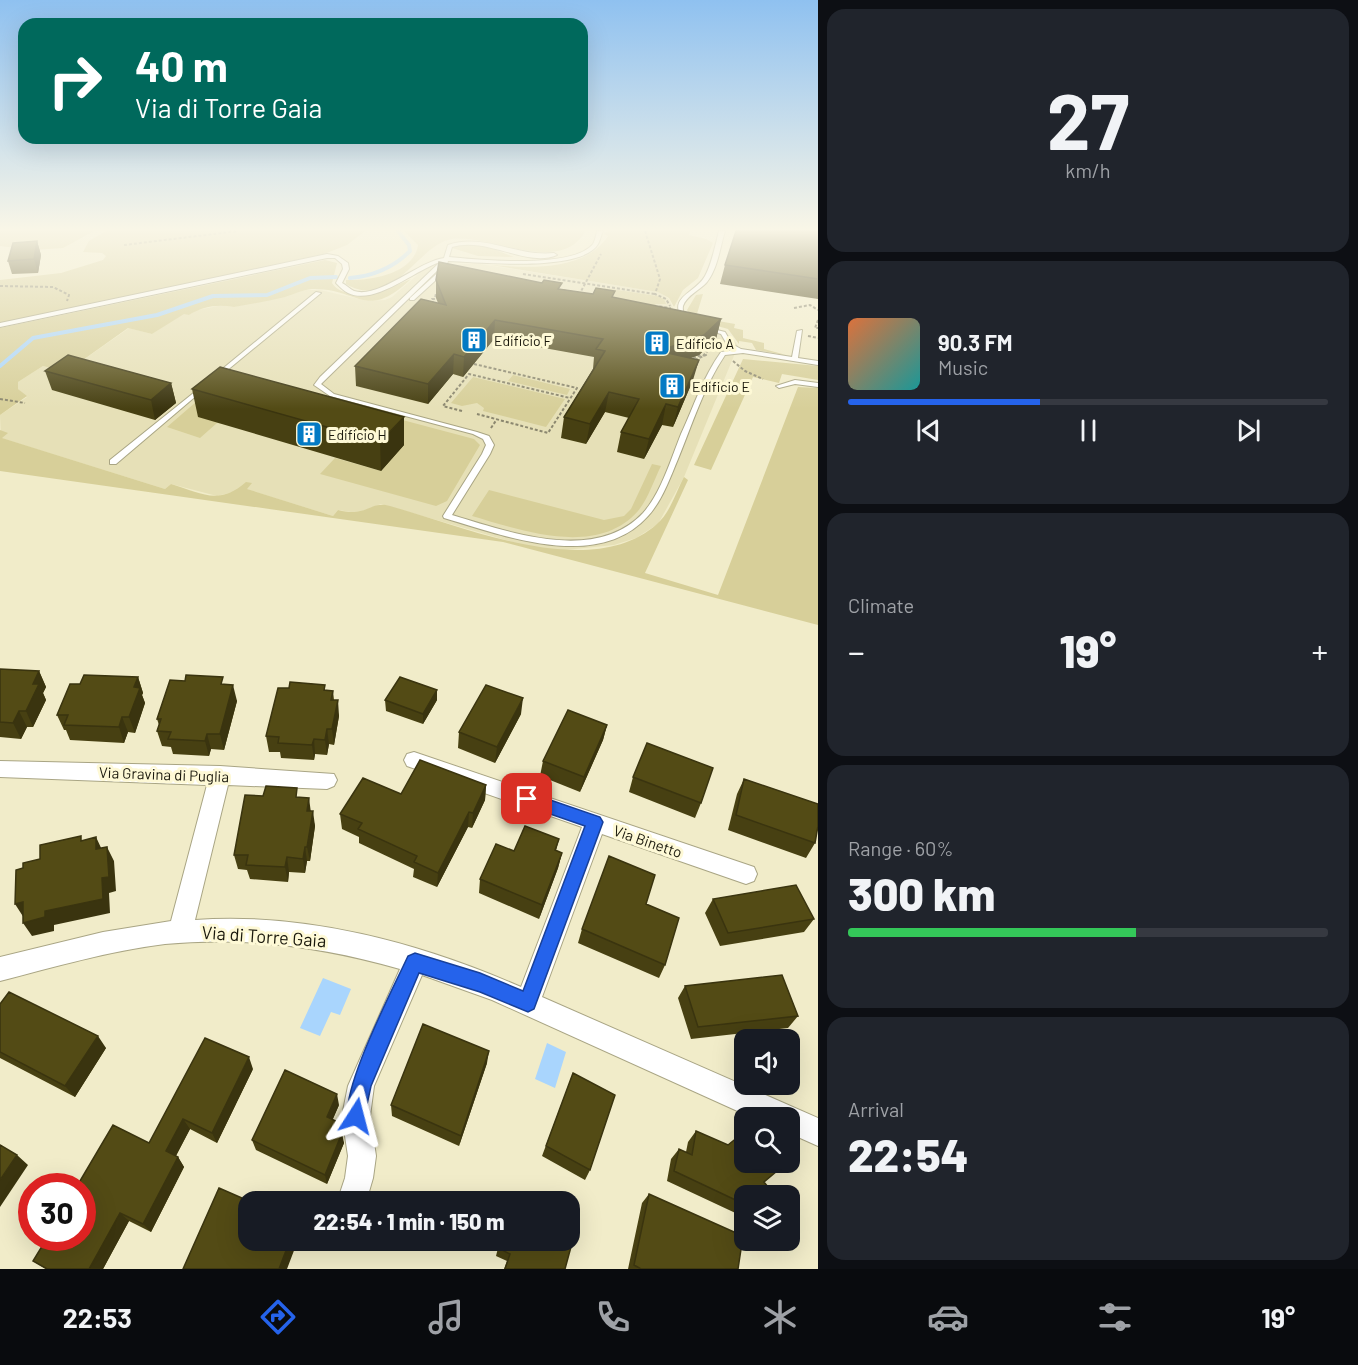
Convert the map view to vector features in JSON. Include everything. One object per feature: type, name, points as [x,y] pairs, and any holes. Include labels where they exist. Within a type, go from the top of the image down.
[{"type":"street","name":"Via Binetto","points":[[414,760],[746,874]]},
{"type":"street","name":"Via Gravina di Puglia","points":[[0,769],[327,780]]},
{"type":"street","points":[[180,932],[220,775]]},
{"type":"street","points":[[528,1002],[595,822]]},
{"type":"street","name":"Via di Torre Gaia","points":[[0,969],[135,938],[180,932],[261,932],[338,941],[480,982],[761,1107]]},
{"type":"street","points":[[355,1191],[362,1156],[356,1116],[361,1086],[415,962]]},
{"type":"street","points":[[800,1124],[818,1132]]},
{"type":"lane","points":[[0,325],[164,290]]},
{"type":"lane","points":[[354,290],[375,290]]},
{"type":"lane","points":[[398,310],[414,290]]},
{"type":"lane","points":[[421,290],[322,378],[318,383],[319,388],[332,395],[475,433],[489,440],[489,447],[447,516],[503,533],[546,542],[574,543],[609,537],[633,525],[649,509],[723,353],[732,350],[743,351],[818,363]]},
{"type":"lane","points":[[693,290],[688,294],[680,311],[684,320],[722,332],[730,345],[743,351]]},
{"type":"lane","points":[[113,462],[318,293]]},
{"type":"lane","points":[[795,359],[800,331]]},
{"type":"lane","points":[[779,386],[795,382],[818,385]]},
{"type":"path","points":[[46,315],[62,308],[69,295],[59,290]]},
{"type":"path","points":[[576,301],[581,290]]},
{"type":"path","points":[[631,290],[655,294],[666,299],[670,315]]},
{"type":"path","points":[[437,291],[435,299],[432,300],[438,307],[437,300]]},
{"type":"path","points":[[578,297],[584,298]]},
{"type":"path","points":[[794,308],[810,305],[818,310]]},
{"type":"path","points":[[653,313],[658,306],[669,308]]},
{"type":"path","points":[[817,321],[815,328],[818,328]]},
{"type":"path","points":[[699,355],[690,360],[705,356],[702,355],[712,347]]},
{"type":"path","points":[[723,353],[739,367],[756,373],[763,380]]},
{"type":"path","points":[[474,364],[577,388],[548,432],[477,414]]},
{"type":"path","points":[[462,411],[443,406],[469,374],[570,398]]},
{"type":"path","points":[[0,399],[25,403]]},
{"type":"path","points":[[486,430],[490,429],[497,419]]},
{"type":"shaded area","points":[[0,290],[154,290],[0,323]]},
{"type":"shaded area","points":[[181,290],[305,290],[285,297],[234,307],[205,308],[189,315],[184,314],[152,334],[128,328],[66,372],[43,366],[18,382],[18,389],[27,396],[0,415],[0,328]]},
{"type":"shaded area","points":[[304,290],[321,290],[368,301],[385,300],[400,290],[648,290],[659,292],[669,299],[677,317],[717,334],[731,336],[738,346],[684,477],[658,524],[636,538],[614,545],[555,551],[526,546],[381,504],[357,513],[338,510],[333,516],[246,489],[217,496],[171,484],[165,489],[1,438],[0,415],[27,397],[18,389],[18,382],[43,366],[66,372],[129,328],[152,334],[184,313],[189,315],[197,310],[223,305],[234,307]]},
{"type":"shaded area","points":[[329,290],[359,294],[398,290],[383,299],[372,301]]},
{"type":"shaded area","points":[[603,290],[619,290],[657,296],[664,299],[666,304],[656,304],[653,309],[600,297]]},
{"type":"shaded area","points":[[647,290],[683,290],[674,307],[669,298],[658,292]]},
{"type":"shaded area","points":[[703,294],[696,317],[735,324],[734,328],[743,330],[743,338],[764,343],[764,349],[786,355],[756,350],[752,343],[739,341],[739,344],[728,329],[692,319],[687,310],[696,295]]},
{"type":"shaded area","points":[[743,359],[818,366],[818,380],[782,374],[779,383],[753,377],[711,470],[694,465]]},
{"type":"shaded area","points":[[233,375],[474,439],[480,445],[447,501],[436,506],[320,474],[335,458],[381,471],[403,445],[217,423],[200,438],[167,427],[226,376]]},
{"type":"shaded area","points":[[513,375],[570,389],[567,395],[508,381]]},
{"type":"shaded area","points":[[473,377],[565,399],[546,427],[483,411],[484,408],[477,403],[462,406],[451,403]]},
{"type":"shaded area","points":[[798,387],[818,388],[818,625],[503,542],[0,471],[0,430],[8,433],[2,438],[165,489],[171,484],[201,494],[218,496],[227,494],[246,482],[252,483],[247,489],[333,516],[338,510],[356,512],[378,505],[390,506],[489,536],[526,545],[563,550],[598,549],[630,541],[662,519],[684,477],[688,480],[645,573],[718,595]]},
{"type":"shaded area","points":[[652,464],[661,466],[642,506],[621,525],[602,534],[580,537],[535,533],[472,516],[489,490],[604,520],[624,516],[631,509]]},
{"type":"water","points":[[323,978],[351,989],[340,1015],[331,1012],[320,1036],[300,1028]]},
{"type":"water","points":[[547,1043],[566,1052],[555,1088],[535,1079]]},
{"type":"building","points":[[440,290],[567,290],[593,294],[595,290],[610,290],[615,291],[612,297],[721,319],[704,335],[659,351],[699,360],[678,407],[666,404],[649,439],[621,432],[639,399],[609,392],[590,424],[564,417],[605,351],[596,349],[603,339],[495,320],[464,357],[454,354],[428,384],[355,366],[421,299],[446,305]]},
{"type":"building","points":[[68,355],[171,383],[151,400],[45,371]]},
{"type":"building","points":[[220,367],[404,417],[380,442],[192,389]]},
{"type":"building","points":[[0,669],[39,671],[33,684],[39,684],[26,711],[19,711],[13,723],[0,722]]},
{"type":"building","points":[[84,675],[138,677],[134,687],[140,688],[129,717],[122,717],[119,727],[64,725],[68,715],[57,715],[70,684],[80,684]]},
{"type":"building","points":[[186,675],[223,677],[221,684],[233,685],[220,734],[207,734],[205,741],[168,739],[171,732],[157,731],[161,719],[157,719],[170,680],[185,681]]},
{"type":"building","points":[[400,677],[437,690],[423,714],[385,700]]},
{"type":"building","points":[[290,682],[325,685],[324,690],[333,691],[331,700],[338,700],[332,729],[327,729],[325,740],[314,739],[312,745],[278,743],[279,737],[266,736],[278,688],[289,688]]},
{"type":"building","points":[[486,685],[523,698],[497,747],[459,732]]},
{"type":"building","points":[[568,710],[607,725],[584,777],[543,761]]},
{"type":"building","points":[[647,743],[713,768],[701,803],[633,777]]},
{"type":"building","points":[[420,760],[486,785],[473,813],[469,812],[438,873],[414,862],[417,856],[358,829],[362,823],[340,814],[363,778],[401,794]]},
{"type":"building","points":[[744,779],[818,804],[815,843],[736,815]]},
{"type":"building","points":[[266,786],[297,788],[296,797],[309,798],[307,811],[313,811],[303,859],[287,857],[285,867],[246,865],[248,855],[234,855],[245,795],[263,796]]},
{"type":"building","points":[[525,826],[559,839],[555,850],[562,853],[542,905],[480,879],[496,844],[514,851]]},
{"type":"building","points":[[81,836],[81,841],[96,837],[96,849],[107,847],[109,877],[102,878],[103,899],[45,911],[45,917],[23,923],[23,902],[15,904],[16,870],[23,868],[23,863],[40,859],[40,845]]},
{"type":"building","points":[[609,856],[655,875],[646,904],[679,918],[665,965],[582,929]]},
{"type":"building","points":[[796,885],[814,919],[728,933],[713,899]]},
{"type":"building","points":[[782,975],[798,1016],[698,1027],[685,986]]},
{"type":"building","points":[[9,992],[98,1036],[65,1086],[0,1052],[0,1004]]},
{"type":"building","points":[[423,1024],[489,1051],[461,1136],[391,1105]]},
{"type":"building","points":[[205,1038],[249,1057],[212,1133],[183,1119],[166,1151],[178,1157],[143,1224],[120,1213],[89,1269],[47,1269],[33,1261],[39,1251],[96,1251],[96,1173],[85,1173],[113,1125],[149,1143]]},
{"type":"building","points":[[285,1070],[337,1094],[327,1117],[340,1123],[342,1133],[325,1175],[252,1140]]},
{"type":"building","points":[[573,1073],[615,1095],[590,1170],[546,1146]]},
{"type":"building","points":[[696,1131],[728,1145],[734,1140],[734,1173],[775,1173],[764,1182],[766,1185],[734,1185],[734,1199],[674,1171],[679,1149],[692,1155]]},
{"type":"building","points":[[0,1145],[17,1155],[0,1180]]},
{"type":"building","points":[[219,1188],[238,1196],[238,1251],[286,1251],[279,1269],[183,1269]]},
{"type":"building","points":[[649,1194],[734,1232],[734,1251],[741,1251],[738,1269],[641,1269],[634,1265]]},
{"type":"building","points":[[504,1251],[570,1251],[565,1269],[505,1269],[510,1254]]},
{"type":"waterway","points":[[0,366],[33,338],[157,315],[213,296],[267,295],[279,290]]},
{"type":"place","name":"Edificio F","points":[[474,340]]},
{"type":"place","name":"Edificio A","points":[[657,343]]},
{"type":"place","name":"Edificio E","points":[[672,386]]},
{"type":"place","name":"Edificio H","points":[[309,434]]},
{"type":"route","points":[[356,1116],[361,1086],[415,962],[480,982],[528,1002],[595,822],[527,799]]}]
